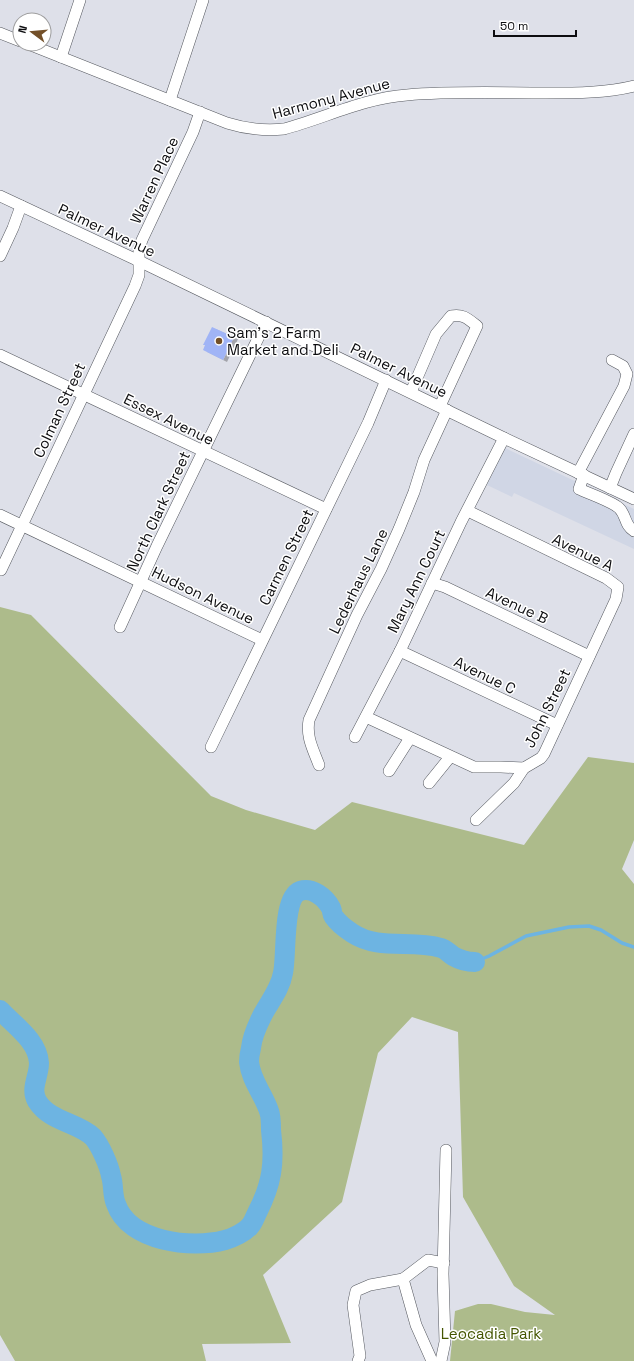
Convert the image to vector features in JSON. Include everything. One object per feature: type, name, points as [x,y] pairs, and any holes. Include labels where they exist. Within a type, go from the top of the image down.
[{"type":"street","points":[[61,57],[80,0]]},
{"type":"street","points":[[170,100],[203,0]]},
{"type":"street","points":[[0,33],[12,38]]},
{"type":"street","name":"Harmony Avenue","points":[[48,52],[200,112],[241,127],[256,130],[271,130],[295,126],[368,102],[405,95],[437,93],[580,92],[605,91],[634,86]]},
{"type":"street","name":"Warren Place","points":[[139,261],[139,249],[142,240],[193,132],[200,112]]},
{"type":"street","name":"Palmer Avenue","points":[[0,196],[139,261],[504,438],[634,499]]},
{"type":"street","points":[[0,256],[21,206]]},
{"type":"street","name":"Colman Street","points":[[0,570],[135,286],[139,274],[139,261]]},
{"type":"street","name":"Lederhaus Lane","points":[[319,764],[308,739],[307,728],[309,720],[357,615],[396,536],[414,492],[424,460],[444,408],[477,326],[460,314],[450,316],[436,334],[411,392]]},
{"type":"street","name":"North Clark Street","points":[[120,627],[202,451],[266,322]]},
{"type":"street","name":"Essex Avenue","points":[[0,355],[326,509]]},
{"type":"street","points":[[612,360],[623,366],[628,374],[624,386],[581,474],[579,489],[617,507],[623,513],[628,527],[634,531]]},
{"type":"street","name":"Carmen Street","points":[[211,747],[368,423],[386,380]]},
{"type":"street","points":[[610,488],[634,434]]},
{"type":"street","name":"Mary Ann Court","points":[[355,737],[400,651],[504,438]]},
{"type":"street","points":[[617,507],[623,493]]},
{"type":"street","name":"Avenue A","points":[[468,511],[606,578],[618,587],[616,599],[589,656]]},
{"type":"street","name":"Hudson Avenue","points":[[0,515],[262,640]]},
{"type":"street","name":"Avenue B","points":[[432,583],[444,587],[589,656]]},
{"type":"street","name":"Avenue C","points":[[400,651],[557,725]]},
{"type":"street","name":"John Street","points":[[476,820],[514,783],[524,768],[541,758],[589,656]]},
{"type":"street","points":[[366,716],[450,757],[474,767],[501,766],[524,768]]},
{"type":"street","points":[[389,771],[410,738]]},
{"type":"street","points":[[429,783],[450,757]]},
{"type":"street","points":[[441,1361],[444,1342],[446,1150]]},
{"type":"street","points":[[358,1361],[360,1356],[352,1305],[356,1291],[370,1285],[403,1279],[428,1260],[444,1269]]},
{"type":"street","points":[[403,1279],[416,1325],[432,1361]]},
{"type":"shaded area","points":[[505,448],[634,509],[634,549],[514,493],[512,497],[487,485]]},
{"type":"green space","name":"Leocadia Park","points":[[0,607],[31,615],[211,796],[246,810],[315,830],[352,802],[524,845],[588,757],[634,763],[634,840],[622,869],[634,884],[634,1361],[450,1361],[455,1311],[478,1304],[491,1304],[525,1312],[555,1315],[514,1286],[463,1197],[458,1032],[412,1017],[378,1053],[342,1202],[263,1275],[291,1343],[202,1344],[206,1361],[15,1361],[0,1335]]},
{"type":"building","name":"Sam's 2 Farm Market and Deli","points":[[212,327],[234,337],[223,360],[203,350],[205,345],[203,345]]},
{"type":"waterway","points":[[0,1010],[30,1041],[38,1055],[39,1068],[34,1092],[37,1101],[42,1108],[56,1118],[87,1132],[93,1137],[104,1155],[112,1179],[115,1201],[123,1217],[134,1227],[163,1240],[179,1243],[211,1243],[232,1238],[242,1233],[250,1226],[262,1202],[269,1183],[273,1153],[270,1115],[252,1075],[249,1058],[252,1040],[257,1028],[282,979],[286,928],[290,904],[294,896],[300,891],[305,890],[318,894],[325,900],[331,908],[333,915],[342,926],[362,938],[373,942],[430,946],[446,950],[461,960],[475,962]]},
{"type":"waterway","points":[[475,962],[526,936],[569,927],[589,926],[601,930],[622,943],[634,947]]},
{"type":"place","name":"Sam's 2 Farm Market and Deli","points":[[219,341]]}]
